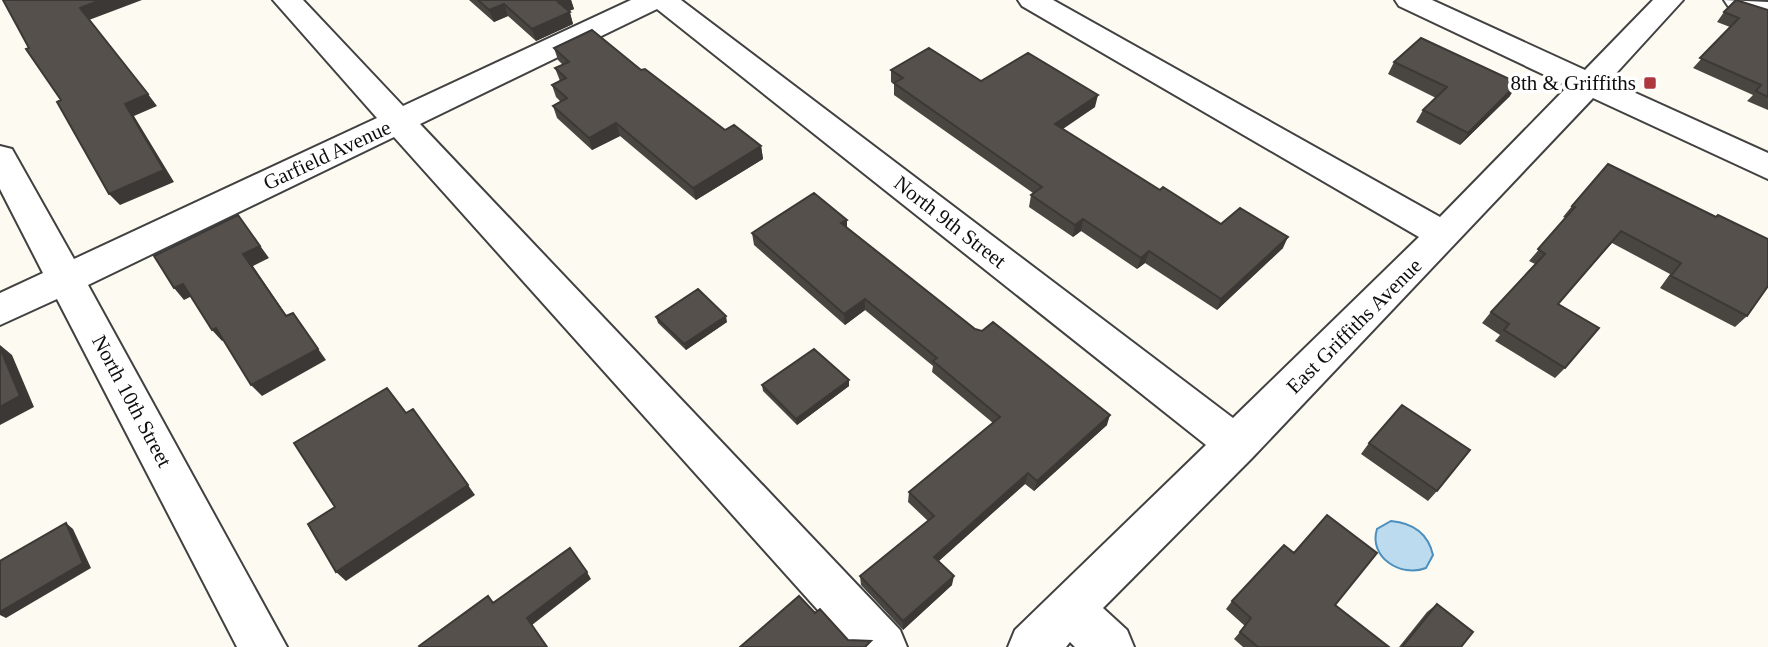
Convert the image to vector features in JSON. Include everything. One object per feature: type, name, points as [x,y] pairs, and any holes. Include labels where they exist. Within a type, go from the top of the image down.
[{"type":"street","points":[[287,0],[883,647]]},
{"type":"street","name":"Garfield Avenue","points":[[0,310],[654,0]]},
{"type":"street","name":"North 9th Street","points":[[663,0],[1237,445]]},
{"type":"street","points":[[1032,0],[1444,236]]},
{"type":"street","points":[[1409,0],[1768,167]]},
{"type":"street","name":"East Griffiths Avenue","points":[[1032,647],[1444,236],[1669,0]]},
{"type":"street","points":[[1738,0],[1768,12]]},
{"type":"street","name":"North 10th Street","points":[[1,162],[67,279],[263,647]]},
{"type":"street","points":[[1070,610],[1110,647]]},
{"type":"water","points":[[1391,521],[1413,527],[1423,535],[1433,555],[1426,568],[1407,570],[1389,563],[1382,556],[1375,539],[1377,529]]},
{"type":"building","points":[[3,0],[101,0],[80,8],[148,94],[125,104],[164,170],[109,194],[57,102],[61,100],[26,49],[29,48]]},
{"type":"building","points":[[478,0],[563,0],[558,2],[570,12],[532,29],[504,4],[489,10]]},
{"type":"building","points":[[1736,0],[1768,10],[1768,97],[1756,91],[1761,85],[1700,58],[1739,18],[1724,12]]},
{"type":"building","points":[[592,30],[641,70],[645,69],[725,130],[734,125],[761,146],[693,188],[616,123],[589,138],[553,106],[567,98],[552,85],[566,78],[555,68],[569,62],[554,48]]},
{"type":"building","points":[[1421,38],[1518,83],[1468,133],[1423,110],[1447,87],[1394,62]]},
{"type":"building","points":[[929,48],[981,81],[1028,53],[1098,95],[1055,124],[1160,190],[1163,187],[1221,224],[1240,208],[1288,237],[1221,299],[1149,251],[1141,258],[1083,219],[1075,225],[1031,195],[1042,187],[894,83],[903,78],[891,70]]},
{"type":"building","points":[[1608,164],[1716,217],[1718,215],[1768,239],[1768,286],[1747,316],[1671,276],[1681,263],[1621,231],[1558,304],[1599,328],[1565,368],[1504,330],[1509,324],[1491,312],[1545,254],[1538,249]]},
{"type":"building","points":[[814,193],[847,220],[841,223],[975,329],[982,331],[993,322],[1110,415],[1037,481],[1028,473],[934,557],[954,576],[903,621],[860,576],[934,516],[909,492],[1000,417],[933,361],[937,358],[865,299],[844,314],[752,233]]},
{"type":"building","points":[[238,215],[260,246],[243,254],[286,316],[293,313],[318,349],[251,385],[216,328],[212,330],[183,284],[174,288],[154,256]]},
{"type":"building","points":[[698,289],[726,316],[684,344],[656,317]]},
{"type":"building","points":[[0,348],[20,396],[0,407]]},
{"type":"building","points":[[814,349],[849,380],[796,419],[762,385]]},
{"type":"building","points":[[387,388],[406,413],[413,409],[468,485],[336,572],[308,524],[335,507],[294,443]]},
{"type":"building","points":[[1402,405],[1470,450],[1437,491],[1369,443]]},
{"type":"building","points":[[1327,515],[1377,553],[1335,605],[1389,647],[1258,647],[1240,632],[1251,618],[1232,601],[1284,545],[1294,553]]},
{"type":"building","points":[[66,523],[83,563],[0,612],[0,561]]},
{"type":"building","points":[[570,548],[587,572],[527,618],[547,647],[419,646],[488,596],[493,603]]},
{"type":"building","points":[[799,596],[815,613],[820,609],[848,640],[871,641],[865,647],[740,647]]},
{"type":"building","points":[[1437,604],[1473,632],[1461,647],[1402,647]]},
{"type":"place","name":"8th & Griffiths","points":[[1650,83]]}]
